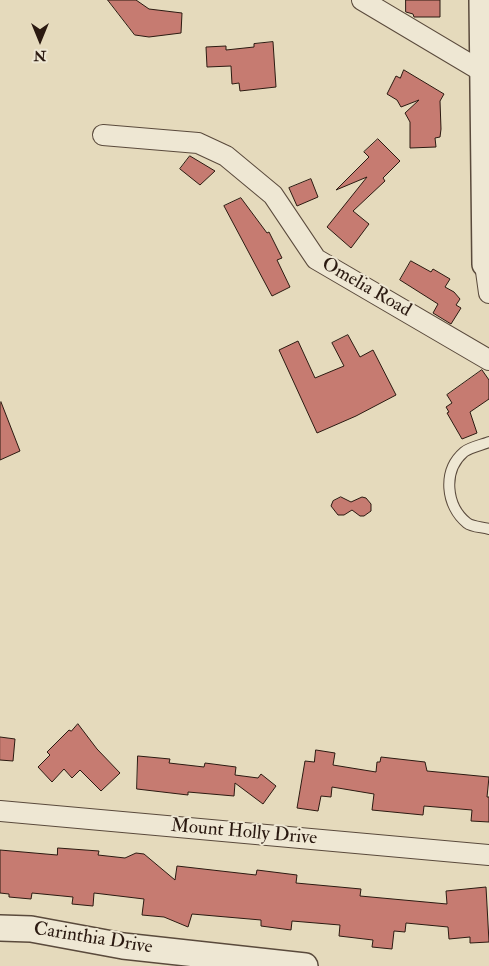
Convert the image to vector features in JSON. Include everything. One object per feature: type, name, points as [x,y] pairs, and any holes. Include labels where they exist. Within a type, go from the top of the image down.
[{"type":"street","points":[[362,0],[483,72]]},
{"type":"street","points":[[482,0],[489,294]]},
{"type":"street","name":"Omelia Road","points":[[103,135],[198,143],[226,156],[273,195],[316,259],[489,360]]},
{"type":"street","name":"Mount Holly Drive","points":[[0,811],[489,854]]},
{"type":"street","name":"Carinthia Drive","points":[[0,928],[31,929],[123,946],[305,966]]},
{"type":"lane","points":[[489,442],[464,452],[453,466],[448,487],[454,510],[469,524],[489,529]]},
{"type":"building","points":[[108,0],[136,0],[149,9],[182,13],[181,33],[149,37],[135,35]]},
{"type":"building","points":[[406,0],[440,0],[440,17],[414,17],[413,14],[406,12]]},
{"type":"building","points":[[273,42],[276,87],[240,91],[239,83],[232,84],[231,66],[207,67],[206,47],[226,46],[226,50],[254,47],[254,44]]},
{"type":"building","points":[[404,70],[444,94],[440,101],[441,129],[440,137],[435,138],[436,147],[410,148],[410,122],[405,113],[419,100],[401,107],[397,100],[387,94],[396,76],[400,78]]},
{"type":"building","points":[[378,139],[400,161],[383,178],[385,181],[353,211],[369,224],[351,248],[327,227],[367,177],[336,190],[369,157],[364,152]]},
{"type":"building","points":[[190,156],[215,171],[200,185],[180,169]]},
{"type":"building","points":[[311,179],[318,197],[297,206],[289,188]]},
{"type":"building","points":[[241,198],[267,233],[269,232],[282,258],[277,260],[290,287],[272,296],[224,206]]},
{"type":"building","points":[[411,261],[431,272],[433,269],[450,279],[445,287],[454,292],[460,299],[456,305],[461,308],[451,324],[433,313],[438,304],[400,280]]},
{"type":"building","points":[[348,335],[360,357],[373,350],[396,395],[356,416],[317,433],[279,350],[298,341],[315,378],[344,366],[332,343]]},
{"type":"building","points":[[482,370],[489,380],[489,399],[470,412],[477,433],[462,439],[447,413],[449,412],[446,407],[452,403],[447,395]]},
{"type":"building","points":[[0,403],[20,451],[0,460]]},
{"type":"building","points":[[341,497],[351,502],[362,497],[366,498],[371,504],[371,511],[364,516],[360,516],[352,510],[344,515],[338,515],[331,506],[333,501]]},
{"type":"building","points":[[78,724],[97,749],[120,773],[101,791],[80,770],[72,778],[64,769],[52,782],[38,767],[50,755],[47,752],[69,730],[71,731]]},
{"type":"building","points":[[0,737],[15,739],[13,761],[0,760]]},
{"type":"building","points":[[316,750],[335,753],[333,765],[376,772],[377,762],[380,762],[381,757],[425,762],[427,771],[489,777],[487,797],[489,797],[489,822],[471,821],[472,810],[424,806],[423,815],[372,810],[374,794],[332,787],[331,797],[321,796],[318,811],[297,808],[305,761],[314,762]]},
{"type":"building","points":[[138,756],[170,759],[169,763],[204,767],[205,763],[236,767],[235,775],[258,778],[261,774],[276,786],[263,804],[235,783],[234,796],[188,792],[188,795],[137,789]]},
{"type":"building","points":[[58,848],[99,851],[98,855],[125,858],[136,853],[144,854],[175,880],[177,866],[256,875],[257,870],[297,875],[296,883],[361,889],[360,896],[447,904],[446,891],[486,887],[489,942],[470,943],[470,937],[449,939],[448,927],[406,923],[405,932],[394,931],[392,949],[372,947],[373,940],[339,936],[340,925],[292,921],[291,930],[261,926],[261,920],[192,914],[188,927],[164,917],[142,915],[144,899],[94,893],[93,906],[72,904],[73,897],[32,893],[31,899],[9,897],[9,894],[0,893],[0,850],[57,855]]}]
